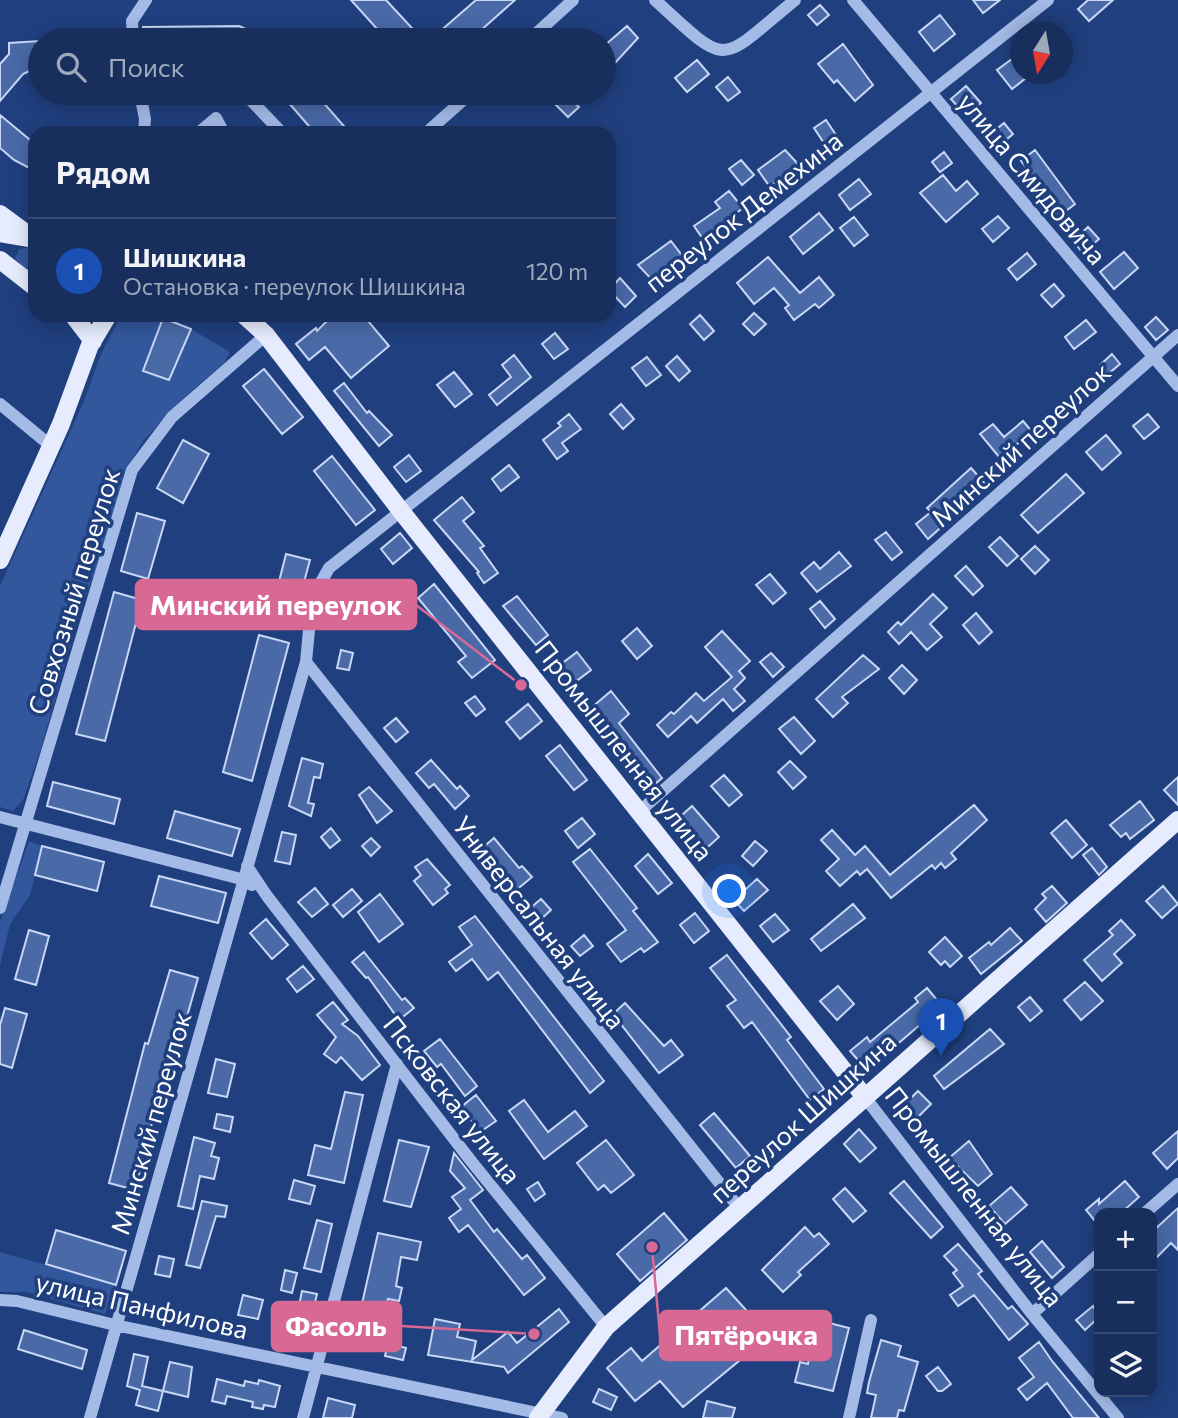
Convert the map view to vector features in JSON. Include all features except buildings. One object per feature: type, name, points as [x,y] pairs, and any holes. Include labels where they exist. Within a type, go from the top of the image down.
[{"type":"main road","points":[[0,214],[28,235]]},
{"type":"main road","points":[[0,233],[28,239]]},
{"type":"main road","points":[[0,260],[28,282]]},
{"type":"main road","points":[[78,322],[93,341]]},
{"type":"main road","points":[[0,560],[5,542],[51,446],[93,341],[104,322]]},
{"type":"main road","name":"Промышленная улица","points":[[252,322],[266,335],[401,511],[864,1096]]},
{"type":"main road","name":"переулок Шишкина","points":[[539,1415],[606,1327],[1178,820]]},
{"type":"street","points":[[132,28],[132,21],[146,0]]},
{"type":"street","points":[[542,28],[573,0]]},
{"type":"street","points":[[655,0],[703,44],[716,52],[733,51],[795,0]]},
{"type":"street","name":"улица Смидовича","points":[[853,0],[1178,386]]},
{"type":"street","name":"переулок Демехина","points":[[401,511],[1048,0]]},
{"type":"street","points":[[142,105],[144,126]]},
{"type":"street","points":[[255,105],[275,126]]},
{"type":"street","points":[[434,126],[458,105]]},
{"type":"street","points":[[206,126],[216,118],[220,126]]},
{"type":"street","name":"Совхозный переулок","points":[[0,908],[132,470],[172,417],[266,335]]},
{"type":"street","name":"Минский переулок","points":[[640,811],[1178,335]]},
{"type":"street","points":[[0,404],[51,446]]},
{"type":"street","name":"Минский переулок","points":[[90,1418],[246,880],[247,866],[306,662],[312,598],[329,568],[401,511]]},
{"type":"street","name":"Универсальная улица","points":[[306,662],[740,1209]]},
{"type":"street","name":"Псковская улица","points":[[0,817],[246,880],[267,896]]},
{"type":"street","name":"Псковская улица","points":[[247,866],[267,896],[471,1161],[606,1327]]},
{"type":"street","points":[[303,1418],[397,1064]]},
{"type":"street","name":"Промышленная улица","points":[[864,1096],[1032,1314],[1118,1418]]},
{"type":"street","points":[[1151,1208],[1178,1184]]},
{"type":"street","points":[[1032,1314],[1094,1258]]},
{"type":"street","name":"улица Панфилова","points":[[0,1300],[16,1301],[115,1325],[562,1418]]},
{"type":"street","points":[[849,1418],[871,1320]]},
{"type":"shaded area","points":[[28,248],[28,272],[15,259],[19,249]]},
{"type":"shaded area","points":[[117,322],[160,322],[143,371],[169,380],[191,329],[230,352],[224,363],[189,393],[144,440],[126,468],[103,551],[81,609],[40,752],[23,800],[13,811],[0,807],[0,586],[84,401],[101,354]]},
{"type":"shaded area","points":[[29,841],[42,846],[30,895],[10,924],[0,965],[0,922]]},
{"type":"shaded area","points":[[0,1252],[116,1285],[105,1314],[27,1292],[0,1292]]},
{"type":"place","name":"Минский переулок","points":[[521,685]]},
{"type":"place","name":"Шишкина","points":[[941,1056]]},
{"type":"place","name":"Пятёрочка","points":[[652,1247]]},
{"type":"place","name":"Фасоль","points":[[534,1334]]}]
